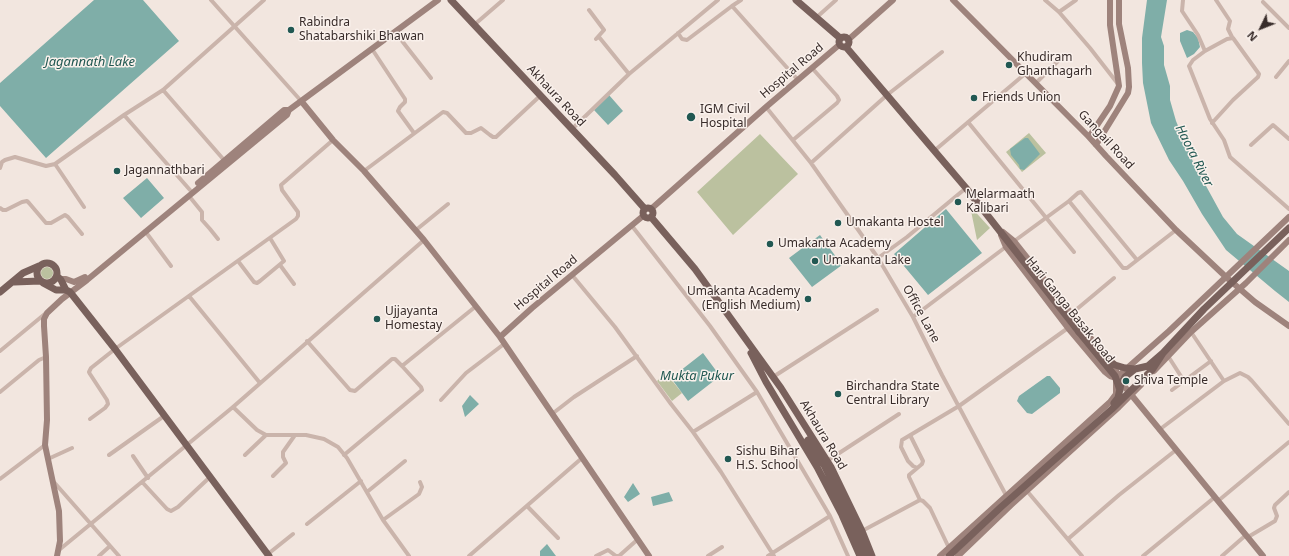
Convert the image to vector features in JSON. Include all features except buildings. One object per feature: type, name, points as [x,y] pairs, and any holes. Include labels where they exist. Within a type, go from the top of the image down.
[{"type":"main road","name":"Akhaura Road","points":[[451,0],[615,175],[695,269],[741,335],[773,377],[842,489],[872,556]]},
{"type":"main road","points":[[796,0],[817,17],[843,42],[886,95],[966,188],[1115,376],[1120,390]]},
{"type":"main road","points":[[949,556],[1123,399],[1152,370],[1204,308],[1286,226]]},
{"type":"main road","points":[[0,292],[23,274],[46,262],[53,264],[68,291],[115,349],[268,555]]},
{"type":"main road","points":[[39,266],[36,273],[41,282],[56,290],[68,291]]},
{"type":"main road","points":[[14,282],[50,283],[59,277]]},
{"type":"main road","points":[[1079,332],[1104,357],[1115,365],[1125,368],[1135,369],[1148,366],[1165,354]]},
{"type":"main road","name":"Akhaura Road","points":[[741,335],[766,382],[817,467],[842,515],[860,556]]},
{"type":"main road","points":[[741,335],[825,463],[850,517],[865,556]]},
{"type":"main road","points":[[1105,414],[1118,398],[1121,384],[1125,377],[1135,369]]},
{"type":"street","points":[[211,0],[302,102],[333,140],[364,171],[424,240],[500,338],[649,556]]},
{"type":"street","points":[[0,168],[2,162],[15,157],[46,166],[55,164],[124,115],[163,90],[264,0]]},
{"type":"street","points":[[0,351],[46,313],[68,291],[87,280],[145,232],[190,193],[224,160],[284,110],[289,110],[302,102],[438,0]]},
{"type":"street","points":[[474,25],[503,0]]},
{"type":"street","points":[[572,129],[629,74],[718,0]]},
{"type":"street","points":[[678,33],[682,39],[687,40],[741,0]]},
{"type":"street","points":[[817,17],[836,0]]},
{"type":"street","name":"Hospital Road","points":[[500,338],[572,275],[648,213],[766,107],[893,0]]},
{"type":"street","name":"Gangail Road","points":[[953,0],[1089,137],[1176,230],[1226,277],[1256,302],[1289,326]]},
{"type":"street","points":[[1045,0],[1059,12],[1090,48],[1119,86]]},
{"type":"street","points":[[1059,12],[1076,0]]},
{"type":"street","points":[[1089,137],[1110,106],[1119,86],[1110,25],[1110,0]]},
{"type":"street","points":[[1096,145],[1128,92],[1129,87],[1128,68],[1119,24],[1119,0]]},
{"type":"street","points":[[1183,0],[1182,11],[1198,35],[1206,51]]},
{"type":"street","points":[[1212,123],[1258,76],[1257,70],[1232,37],[1228,29],[1230,21],[1216,0]]},
{"type":"street","points":[[1263,2],[1288,25]]},
{"type":"street","points":[[732,6],[798,80]]},
{"type":"street","points":[[589,10],[604,30],[598,38],[629,74]]},
{"type":"street","points":[[395,32],[431,78]]},
{"type":"street","points":[[1232,37],[1192,60],[1189,66],[1212,123],[1224,140],[1230,157],[1289,209]]},
{"type":"street","points":[[372,49],[405,99],[405,102],[398,111],[414,133]]},
{"type":"street","points":[[811,163],[886,95],[942,52]]},
{"type":"street","points":[[1036,83],[1061,58]]},
{"type":"street","points":[[1276,77],[1289,61]]},
{"type":"street","points":[[793,140],[839,100],[812,68]]},
{"type":"street","points":[[934,151],[1026,73]]},
{"type":"street","points":[[163,90],[224,160]]},
{"type":"street","points":[[364,171],[443,112],[447,113],[466,133],[471,133],[481,128],[490,136],[496,137],[541,95]]},
{"type":"street","name":"Office Lane","points":[[766,107],[811,163],[878,258],[913,317],[1011,505]]},
{"type":"street","points":[[59,277],[74,282],[82,279],[287,115],[289,110]]},
{"type":"street","points":[[124,115],[190,193],[202,212],[202,220],[218,239]]},
{"type":"street","points":[[968,122],[1074,252]]},
{"type":"street","points":[[1251,146],[1273,125],[1289,139]]},
{"type":"street","points":[[90,419],[105,408],[108,402],[89,370],[115,349],[296,219],[298,212],[282,190],[281,185],[333,140]]},
{"type":"street","points":[[55,164],[84,207]]},
{"type":"street","points":[[878,258],[907,237],[966,188]]},
{"type":"street","points":[[913,317],[1081,192],[1137,260]]},
{"type":"street","points":[[0,208],[6,210],[27,201],[46,223],[51,224],[65,215],[82,234]]},
{"type":"street","points":[[1069,201],[1123,268],[1127,268],[1176,230]]},
{"type":"street","points":[[416,230],[448,204]]},
{"type":"street","points":[[940,556],[1110,402],[1116,394],[1117,378],[1226,277],[1286,226],[1289,217]]},
{"type":"street","points":[[632,226],[710,326],[757,392],[830,516],[848,556]]},
{"type":"street","points":[[145,232],[171,266]]},
{"type":"street","points":[[238,261],[255,283],[260,281],[284,262],[284,259],[270,238]]},
{"type":"street","points":[[57,553],[90,524],[143,483],[186,445],[233,407],[424,240]]},
{"type":"street","points":[[958,556],[1011,505],[1070,453],[1132,395],[1165,354],[1246,283],[1289,240]]},
{"type":"street","name":"Hari Ganga Basak Road","points":[[1010,244],[1071,314],[1116,370],[1117,378],[1110,376],[1105,372],[1068,328],[1010,244]]},
{"type":"street","points":[[280,265],[294,284]]},
{"type":"street","points":[[572,275],[637,356],[693,432],[721,472],[773,555]]},
{"type":"street","points":[[1071,314],[1114,278]]},
{"type":"street","points":[[189,296],[260,383]]},
{"type":"street","points":[[402,366],[475,306]]},
{"type":"street","points":[[773,377],[877,310]]},
{"type":"street","points":[[46,313],[44,319],[47,420],[45,445],[59,511],[60,535],[57,553]]},
{"type":"street","points":[[917,468],[908,460],[901,447],[902,440],[959,406],[1068,328]]},
{"type":"street","points":[[1191,332],[1224,381]]},
{"type":"street","points":[[307,342],[352,391],[357,390],[392,359],[395,359],[402,366],[422,390],[344,455]]},
{"type":"street","points":[[441,400],[462,377],[504,344]]},
{"type":"street","points":[[1165,354],[1184,381]]},
{"type":"street","points":[[552,414],[574,397],[637,356]]},
{"type":"street","points":[[0,392],[40,360],[46,357]]},
{"type":"street","points":[[1172,390],[1211,361]]},
{"type":"street","points":[[1159,430],[1224,381],[1237,374],[1248,377],[1289,424]]},
{"type":"street","points":[[1117,378],[1263,556]]},
{"type":"street","points":[[693,432],[757,392]]},
{"type":"street","points":[[233,407],[257,430],[266,435],[306,435],[324,438],[338,447],[361,481],[383,520],[409,556]]},
{"type":"street","points":[[825,463],[899,414]]},
{"type":"street","points":[[109,456],[164,416]]},
{"type":"street","points":[[245,455],[266,435]]},
{"type":"street","points":[[273,476],[286,463],[282,452],[295,435]]},
{"type":"street","points":[[910,435],[923,460],[922,464],[911,472],[909,477],[920,500],[930,508],[949,548]]},
{"type":"street","points":[[1143,556],[1289,442]]},
{"type":"street","points":[[0,478],[45,445]]},
{"type":"street","points":[[48,459],[72,448]]},
{"type":"street","points":[[1068,539],[1119,495],[1176,450]]},
{"type":"street","points":[[133,456],[148,478]]},
{"type":"street","points":[[469,556],[582,458]]},
{"type":"street","points":[[367,492],[406,461]]},
{"type":"street","points":[[143,483],[167,509],[171,511],[178,507],[210,477]]},
{"type":"street","points":[[52,479],[119,556]]},
{"type":"street","points":[[307,524],[361,481]]},
{"type":"street","points":[[383,520],[420,494],[422,487],[420,482]]},
{"type":"street","points":[[1027,491],[1082,556]]},
{"type":"street","points":[[1222,556],[1247,536],[1275,520],[1277,516],[1274,508],[1275,504],[1289,492]]},
{"type":"street","points":[[862,531],[920,500]]},
{"type":"street","points":[[527,506],[558,538]]},
{"type":"street","points":[[768,556],[773,555],[830,516]]},
{"type":"street","points":[[268,555],[293,534]]},
{"type":"street","points":[[596,556],[608,550],[616,556],[619,556],[637,540]]},
{"type":"street","points":[[99,556],[110,546]]},
{"type":"street","points":[[708,556],[722,548]]},
{"type":"green space","points":[[1029,133],[1046,153],[1022,172],[1006,152]]},
{"type":"green space","points":[[760,134],[798,174],[733,235],[697,192]]},
{"type":"green space","points":[[970,206],[990,228],[977,240]]},
{"type":"green space","points":[[45,267],[49,267],[53,273],[49,279],[45,279],[41,275],[41,271]]},
{"type":"green space","points":[[666,373],[682,393],[672,401],[657,381]]},
{"type":"water","name":"Jagannath Lake","points":[[94,0],[143,0],[179,41],[46,158],[0,106],[0,83]]},
{"type":"water","points":[[1147,0],[1167,0],[1161,37],[1164,46],[1164,65],[1170,86],[1170,100],[1176,121],[1194,164],[1223,217],[1237,234],[1289,271],[1289,302],[1226,250],[1169,160],[1151,123],[1143,83],[1142,63],[1142,38]]},
{"type":"water","points":[[1187,30],[1193,32],[1198,38],[1200,47],[1194,54],[1187,58],[1180,41],[1180,33]]},
{"type":"water","points":[[609,95],[623,111],[608,125],[594,110]]},
{"type":"water","points":[[1025,138],[1028,138],[1040,154],[1024,170],[1020,169],[1019,165],[1011,155],[1010,149]]},
{"type":"water","points":[[147,178],[164,198],[141,218],[123,198]]},
{"type":"water","points":[[946,209],[982,253],[928,295],[894,254]]},
{"type":"water","name":"Umakanta Lake","points":[[820,235],[842,265],[812,287],[789,258]]},
{"type":"water","name":"Mukta Pukur","points":[[703,353],[720,376],[688,401],[671,378]]},
{"type":"water","points":[[1047,376],[1050,376],[1060,388],[1060,393],[1032,414],[1027,413],[1017,401],[1019,396]]},
{"type":"water","points":[[470,395],[479,404],[465,417],[462,406]]},
{"type":"water","points":[[633,483],[640,494],[628,502],[624,497]]},
{"type":"water","points":[[669,492],[673,501],[653,506],[651,497]]},
{"type":"water","points":[[547,544],[556,556],[540,556],[540,551]]},
{"type":"place","name":"Rabindra Shatabarshiki Bhawan","points":[[291,30]]},
{"type":"place","name":"Khudiram Ghanthagarh","points":[[1009,65]]},
{"type":"place","name":"Friends Union","points":[[974,98]]},
{"type":"place","name":"IGM Civil Hospital","points":[[691,117]]},
{"type":"place","name":"Jagannathbari","points":[[117,171]]},
{"type":"place","name":"Melarmaath Kalibari","points":[[958,202]]},
{"type":"place","name":"Umakanta Hostel","points":[[838,223]]},
{"type":"place","name":"Umakanta Academy","points":[[770,244]]},
{"type":"place","name":"Umakanta Lake","points":[[815,261]]},
{"type":"place","name":"Umakanta Academy (English Medium)","points":[[808,299]]},
{"type":"place","name":"Ujjayanta Homestay","points":[[377,319]]},
{"type":"place","name":"Shiva Temple","points":[[1126,381]]},
{"type":"place","name":"Birchandra State Central Library","points":[[838,394]]},
{"type":"place","name":"Sishu Bihar H.S. School","points":[[728,459]]},
{"type":"water label","name":"Haora River","points":[[1194,156]]}]
